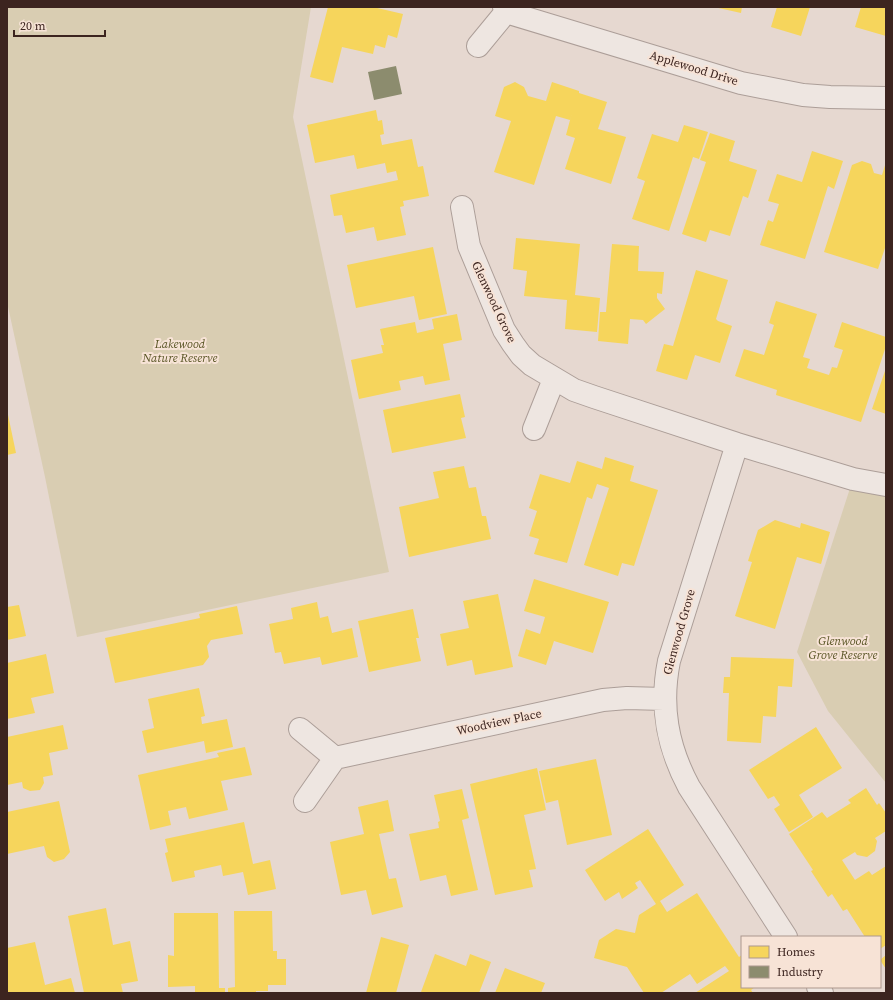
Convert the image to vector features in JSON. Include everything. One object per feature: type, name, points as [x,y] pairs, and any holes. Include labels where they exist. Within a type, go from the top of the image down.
[{"type":"street","name":"Applewood Drive","points":[[478,46],[505,9],[741,83],[803,95],[886,98]]},
{"type":"street","name":"Glenwood Grove","points":[[462,207],[469,246],[504,330],[521,355],[532,365],[574,390],[737,444],[853,479],[886,485]]},
{"type":"street","points":[[534,429],[554,379]]},
{"type":"street","name":"Glenwood Grove","points":[[737,444],[675,640],[665,679],[664,699],[668,731],[680,770],[689,787],[785,936]]},
{"type":"street","name":"Woodview Place","points":[[335,758],[603,700],[627,698],[664,699]]},
{"type":"street","points":[[300,729],[335,758],[305,801]]},
{"type":"green space","name":"Lakewood Nature Reserve","points":[[7,7],[311,7],[293,117],[389,572],[77,637],[45,477],[7,302]]},
{"type":"green space","name":"Glenwood Grove Reserve","points":[[853,479],[886,485],[886,783],[828,711],[797,652]]},
{"type":"building: Homes","points":[[328,7],[373,7],[403,14],[397,38],[388,35],[385,48],[375,45],[373,54],[342,47],[333,83],[310,77]]},
{"type":"building: Homes","points":[[714,7],[742,7],[741,13]]},
{"type":"building: Homes","points":[[777,7],[810,7],[801,36],[771,27]]},
{"type":"building: Homes","points":[[861,7],[886,7],[886,36],[855,27]]},
{"type":"building: Homes","points":[[515,82],[524,87],[528,96],[546,101],[552,82],[607,102],[598,129],[626,137],[611,184],[565,169],[575,138],[566,135],[573,109],[570,120],[556,116],[534,185],[494,172],[511,121],[495,116],[504,87]]},
{"type":"building: Homes","points":[[376,110],[378,121],[382,120],[384,134],[380,135],[382,145],[412,139],[418,167],[423,166],[429,196],[403,201],[404,206],[400,207],[406,235],[377,241],[374,227],[346,233],[342,215],[334,216],[330,195],[398,180],[396,171],[387,173],[385,163],[357,169],[354,155],[315,163],[307,125]]},
{"type":"building: Homes","points":[[684,125],[708,132],[699,159],[693,157],[669,231],[632,219],[645,181],[637,178],[652,134],[678,142]]},
{"type":"building: Homes","points":[[710,133],[735,141],[729,161],[757,170],[748,198],[743,196],[730,236],[710,230],[706,242],[682,234],[706,162],[700,160]]},
{"type":"building: Homes","points":[[812,151],[843,161],[834,189],[828,186],[805,259],[760,245],[768,220],[773,222],[779,204],[768,201],[777,174],[802,182]]},
{"type":"building: Homes","points":[[862,161],[871,164],[874,173],[882,175],[886,162],[886,245],[878,269],[824,252],[852,165]]},
{"type":"building: Homes","points":[[516,238],[580,244],[575,295],[600,298],[597,332],[565,329],[567,300],[524,296],[527,271],[513,269]]},
{"type":"building: Homes","points":[[612,244],[639,246],[638,271],[664,272],[662,294],[657,293],[657,298],[665,309],[646,324],[643,320],[630,319],[628,344],[598,341],[600,312],[606,312]]},
{"type":"building: Homes","points":[[433,247],[447,314],[419,320],[414,296],[356,308],[347,265]]},
{"type":"building: Homes","points":[[696,270],[728,280],[716,319],[732,326],[720,363],[695,355],[687,380],[656,371],[664,344],[673,346]]},
{"type":"building: Homes","points":[[776,301],[817,314],[803,357],[810,359],[807,368],[829,375],[832,367],[837,368],[843,350],[834,347],[842,322],[886,337],[886,346],[861,422],[776,395],[777,390],[735,376],[744,349],[764,355],[774,325],[769,323]]},
{"type":"building: Homes","points":[[457,314],[462,340],[443,344],[450,380],[425,385],[423,376],[399,381],[401,390],[359,399],[351,360],[383,353],[381,345],[384,345],[380,329],[415,322],[417,333],[434,329],[432,319]]},
{"type":"building: Homes","points":[[886,368],[886,414],[872,409]]},
{"type":"building: Homes","points":[[460,394],[465,417],[461,418],[466,438],[392,453],[383,410]]},
{"type":"building: Homes","points":[[7,410],[16,453],[7,455]]},
{"type":"building: Homes","points":[[605,457],[634,466],[630,481],[658,490],[634,566],[622,563],[618,576],[584,565],[609,488],[597,484],[592,499],[587,497],[567,563],[534,554],[539,539],[529,536],[537,511],[529,508],[540,474],[570,483],[577,461],[602,469]]},
{"type":"building: Homes","points":[[464,466],[469,488],[476,487],[482,516],[486,516],[491,539],[409,557],[399,507],[439,498],[433,472]]},
{"type":"building: Homes","points":[[775,520],[800,528],[801,523],[830,532],[821,564],[797,557],[775,629],[735,616],[752,562],[748,561],[758,530]]},
{"type":"building: Homes","points":[[534,579],[609,602],[593,653],[554,641],[546,665],[518,656],[526,629],[540,634],[545,617],[524,611]]},
{"type":"building: Homes","points":[[498,594],[513,667],[475,675],[472,660],[447,666],[440,634],[469,628],[463,601]]},
{"type":"building: Homes","points":[[317,602],[320,618],[328,616],[332,633],[352,628],[358,657],[322,665],[320,657],[284,664],[281,652],[275,653],[269,624],[293,619],[291,608]]},
{"type":"building: Homes","points":[[19,605],[26,636],[7,640],[7,607]]},
{"type":"building: Homes","points":[[237,606],[243,634],[211,640],[207,646],[209,657],[203,665],[115,683],[105,638],[200,618],[199,614]]},
{"type":"building: Homes","points":[[413,609],[419,638],[416,638],[421,661],[369,672],[358,621]]},
{"type":"building: Homes","points":[[46,654],[54,693],[31,698],[35,713],[7,719],[7,663]]},
{"type":"building: Homes","points":[[731,657],[794,659],[792,687],[778,686],[776,717],[763,716],[761,743],[727,741],[729,693],[723,693],[724,677],[730,677]]},
{"type":"building: Homes","points":[[199,688],[205,716],[201,717],[202,724],[227,719],[233,747],[206,753],[204,741],[147,753],[142,731],[154,728],[148,699]]},
{"type":"building: Homes","points":[[63,725],[68,749],[49,753],[53,775],[43,777],[44,783],[40,790],[30,791],[23,788],[22,782],[7,785],[7,737]]},
{"type":"building: Homes","points":[[816,727],[842,768],[799,795],[813,817],[789,832],[774,809],[780,805],[774,796],[768,799],[749,770]]},
{"type":"building: Homes","points":[[245,747],[252,775],[221,781],[228,810],[189,819],[186,807],[168,811],[171,825],[150,830],[138,775],[219,757],[217,753]]},
{"type":"building: Homes","points":[[596,759],[612,835],[567,845],[558,800],[546,803],[539,771]]},
{"type":"building: Homes","points":[[537,768],[546,810],[524,815],[536,869],[529,870],[533,887],[495,895],[470,784]]},
{"type":"building: Homes","points":[[866,788],[877,805],[879,803],[886,813],[886,831],[875,838],[877,841],[875,851],[867,857],[857,855],[855,852],[842,860],[855,880],[869,871],[872,875],[886,866],[886,945],[881,948],[881,936],[864,936],[847,909],[843,911],[832,894],[828,897],[811,871],[813,870],[789,834],[822,812],[827,818],[851,803],[848,800]]},
{"type":"building: Homes","points":[[462,789],[469,818],[462,820],[478,890],[451,896],[446,875],[420,881],[409,834],[439,828],[438,822],[440,821],[434,795]]},
{"type":"building: Homes","points":[[388,800],[394,831],[379,834],[389,879],[396,878],[403,907],[372,915],[366,890],[341,895],[330,842],[364,834],[358,807]]},
{"type":"building: Homes","points":[[59,801],[70,852],[64,859],[54,862],[47,857],[44,846],[7,854],[7,812]]},
{"type":"building: Homes","points":[[244,822],[253,864],[270,860],[276,889],[248,895],[243,872],[223,876],[221,865],[194,871],[195,877],[172,882],[165,853],[168,852],[165,839]]},
{"type":"building: Homes","points":[[648,829],[684,885],[660,901],[667,912],[697,893],[739,957],[741,956],[741,988],[754,988],[751,990],[753,993],[695,993],[729,971],[725,966],[697,984],[690,974],[661,993],[644,993],[627,967],[594,958],[599,940],[616,929],[635,933],[639,915],[656,904],[640,880],[635,883],[638,888],[622,899],[619,892],[605,901],[585,870]]},
{"type":"building: Homes","points":[[106,908],[113,945],[130,941],[138,981],[121,984],[123,993],[84,993],[68,916]]},
{"type":"building: Homes","points":[[234,911],[272,911],[273,951],[277,951],[277,959],[286,959],[286,985],[268,985],[268,991],[256,991],[256,993],[228,993],[228,988],[235,987]]},
{"type":"building: Homes","points":[[174,913],[218,913],[219,988],[225,988],[225,993],[195,993],[195,986],[168,987],[168,955],[174,956]]},
{"type":"building: Homes","points":[[381,937],[409,945],[396,993],[366,993]]},
{"type":"building: Homes","points":[[35,942],[45,985],[71,978],[75,993],[7,993],[7,948]]},
{"type":"building: Homes","points":[[435,954],[466,966],[470,954],[491,962],[479,993],[421,992]]},
{"type":"building: Homes","points":[[886,955],[886,969],[881,962],[881,959]]},
{"type":"building: Homes","points":[[505,968],[545,983],[541,993],[495,993]]},
{"type":"building: Industry","points":[[396,66],[402,94],[374,100],[368,72]]}]
